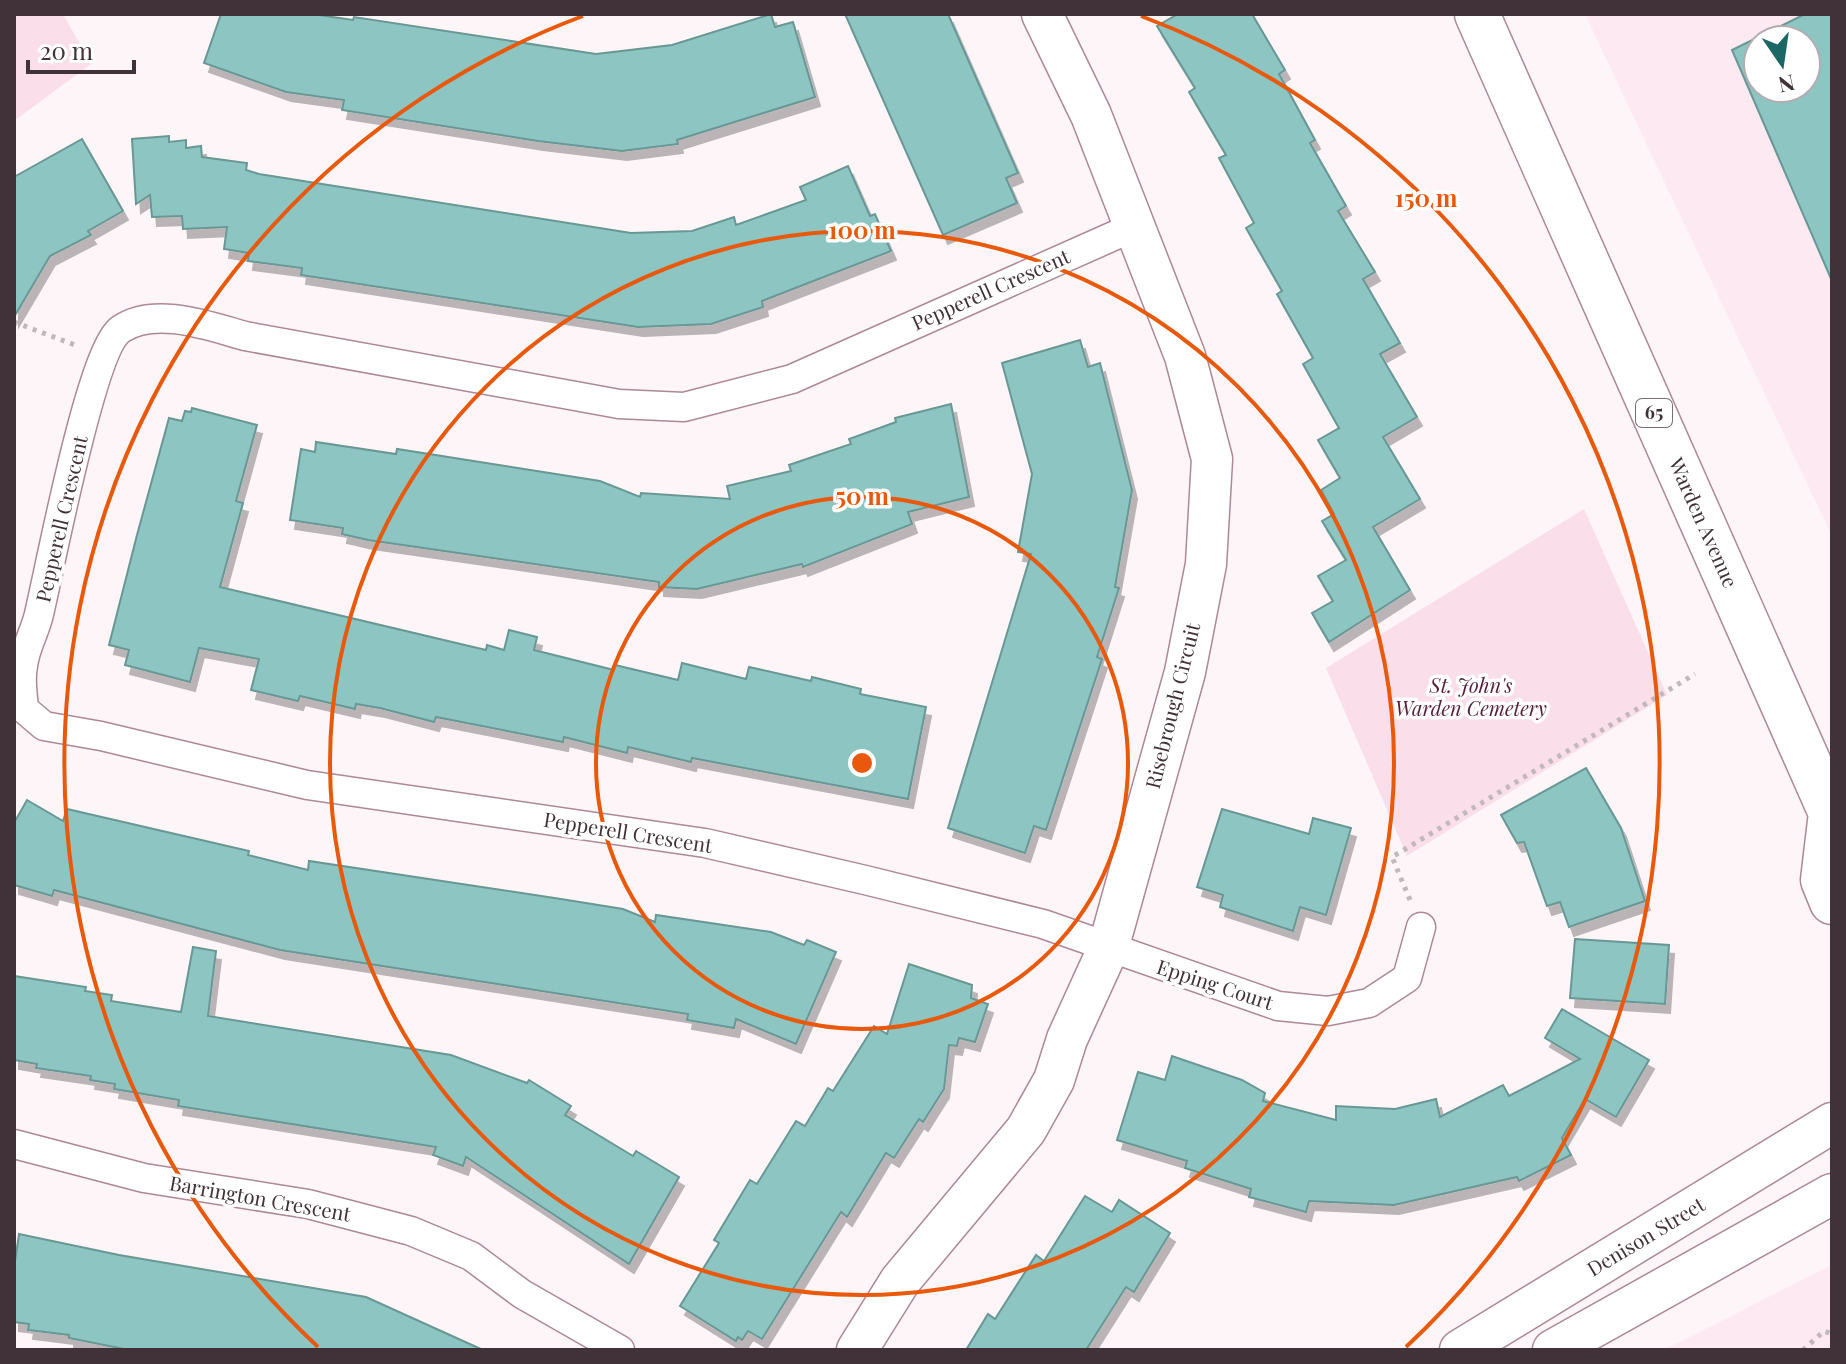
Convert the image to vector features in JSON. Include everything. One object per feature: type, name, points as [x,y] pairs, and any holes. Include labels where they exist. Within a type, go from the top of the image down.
[{"type":"main road","name":"Warden Avenue","points":[[1477,14],[1831,813],[1823,880],[1832,902]]},
{"type":"street","name":"Risebrough Circuit","points":[[857,1350],[900,1281],[1026,1130],[1054,1080],[1067,1039],[1108,949],[1185,672],[1206,564],[1212,459],[1185,356],[1091,115],[1042,14]]},
{"type":"street","name":"Pepperell Crescent","points":[[1108,949],[1043,924],[705,843],[307,785],[101,736],[44,726],[24,709],[22,671],[27,643],[38,619],[57,527],[102,355],[119,330],[144,319],[166,320],[619,404],[684,407],[792,379],[1136,226]]},
{"type":"street","name":"Epping Court","points":[[1108,949],[1278,1006],[1328,1011],[1369,1003],[1407,978],[1421,927]]},
{"type":"street","name":"Denison Street","points":[[1460,1350],[1832,1123]]},
{"type":"street","name":"Barrington Crescent","points":[[14,1144],[144,1178],[308,1204],[411,1231],[471,1256],[522,1294],[620,1350]]},
{"type":"street","points":[[1553,1350],[1832,1194]]},
{"type":"path","points":[[14,322],[102,355]]},
{"type":"path","points":[[1421,927],[1392,857],[1695,674]]},
{"type":"path","points":[[1803,1350],[1824,1331],[1832,1334]]},
{"type":"shaded area","points":[[1585,14],[1832,14],[1832,536]]},
{"type":"shaded area","points":[[1832,1265],[1832,1350],[1664,1350]]},
{"type":"green space","points":[[14,14],[63,14],[91,64],[14,121]]},
{"type":"green space","name":"St. John's Warden Cemetery","points":[[1584,509],[1667,695],[1407,856],[1326,668]]},
{"type":"building","points":[[221,14],[312,14],[353,20],[354,17],[596,54],[672,45],[771,14],[775,27],[793,22],[815,97],[677,140],[678,144],[622,151],[538,141],[342,110],[344,100],[286,92],[204,63]]},
{"type":"building","points":[[845,14],[948,14],[1018,173],[1006,178],[1017,203],[943,235]]},
{"type":"building","points":[[1178,14],[1252,14],[1285,70],[1279,74],[1315,140],[1310,143],[1346,206],[1338,211],[1375,272],[1363,279],[1400,343],[1380,354],[1417,417],[1383,437],[1420,499],[1373,527],[1410,590],[1329,642],[1312,613],[1333,601],[1318,576],[1346,560],[1322,521],[1334,514],[1321,490],[1340,478],[1318,440],[1339,428],[1303,364],[1313,358],[1277,294],[1282,291],[1246,228],[1254,223],[1219,158],[1226,155],[1189,92],[1195,88],[1157,26]]},
{"type":"building","points":[[1805,14],[1832,14],[1832,281],[1755,104],[1822,104],[1822,24],[1785,24]]},
{"type":"building","points":[[1742,45],[1742,73],[1732,50]]},
{"type":"building","points":[[169,136],[169,142],[186,140],[186,148],[201,146],[202,157],[247,163],[246,170],[259,174],[631,233],[692,231],[734,217],[736,225],[806,200],[800,187],[848,166],[870,216],[875,214],[891,251],[762,301],[763,307],[711,324],[638,327],[301,275],[302,268],[248,261],[249,253],[224,249],[227,227],[183,229],[182,216],[152,217],[150,195],[136,204],[132,139]]},
{"type":"building","points":[[82,139],[123,211],[88,231],[91,235],[50,256],[14,317],[14,177]]},
{"type":"building","points":[[1080,340],[1088,367],[1100,363],[1132,490],[1115,587],[1119,588],[1097,657],[1102,659],[1046,830],[1034,826],[1025,853],[948,828],[1031,554],[1018,552],[1032,474],[1002,363]]},
{"type":"building","points":[[951,404],[969,497],[908,512],[912,524],[803,567],[802,564],[697,589],[659,587],[659,582],[368,540],[342,534],[343,528],[290,520],[301,449],[315,452],[316,442],[396,454],[397,449],[600,481],[640,497],[641,493],[730,499],[727,486],[791,471],[789,465],[851,444],[849,439],[896,422],[895,418]]},
{"type":"building","points":[[192,408],[257,425],[236,501],[243,503],[220,587],[486,650],[487,645],[504,650],[509,630],[537,637],[534,650],[614,670],[615,665],[678,680],[682,663],[746,679],[749,667],[811,681],[812,677],[861,689],[860,694],[926,707],[908,799],[692,758],[691,762],[628,747],[627,753],[564,737],[563,742],[436,717],[434,722],[356,704],[355,709],[300,696],[298,701],[251,690],[259,659],[199,648],[190,682],[125,665],[129,650],[109,645],[137,535],[169,418],[182,421],[185,411],[191,412]]},
{"type":"building","points":[[1586,768],[1621,828],[1645,901],[1569,927],[1560,902],[1547,906],[1524,842],[1517,843],[1501,815]]},
{"type":"building","points":[[27,800],[63,821],[67,809],[249,851],[248,855],[308,870],[309,861],[561,899],[623,909],[655,922],[656,915],[771,932],[804,945],[807,940],[836,952],[796,1044],[736,1019],[734,1028],[687,1020],[688,1014],[280,950],[54,890],[52,896],[14,885],[14,823]]},
{"type":"building","points":[[1222,809],[1309,834],[1313,818],[1351,828],[1326,915],[1300,907],[1293,931],[1220,907],[1223,895],[1197,887]]},
{"type":"building","points":[[1575,939],[1669,945],[1665,1004],[1570,998]]},
{"type":"building","points":[[193,947],[216,951],[208,1016],[451,1055],[527,1083],[529,1080],[571,1106],[565,1115],[633,1156],[636,1151],[679,1177],[629,1264],[466,1157],[463,1166],[433,1155],[436,1147],[178,1106],[179,1100],[114,1089],[115,1084],[90,1080],[91,1076],[36,1068],[37,1064],[14,1060],[14,976],[86,987],[85,991],[112,995],[111,1001],[181,1012]]},
{"type":"building","points":[[909,964],[972,985],[971,998],[988,1004],[975,1042],[959,1038],[957,1046],[949,1045],[944,1089],[923,1122],[919,1119],[894,1158],[886,1153],[847,1217],[841,1212],[762,1339],[748,1331],[742,1340],[738,1337],[736,1341],[680,1306],[719,1243],[714,1240],[750,1180],[757,1184],[796,1121],[805,1126],[828,1088],[833,1091],[874,1026],[887,1034]]},
{"type":"building","points":[[1562,1009],[1649,1060],[1616,1117],[1585,1099],[1562,1138],[1571,1155],[1519,1181],[1517,1177],[1394,1205],[1309,1201],[1306,1212],[1249,1197],[1251,1189],[1185,1168],[1187,1161],[1117,1140],[1138,1072],[1165,1080],[1172,1056],[1242,1080],[1265,1093],[1263,1101],[1336,1120],[1336,1106],[1395,1109],[1436,1099],[1440,1117],[1503,1085],[1509,1096],[1580,1059],[1545,1038]]},
{"type":"building","points":[[1085,1196],[1112,1212],[1119,1200],[1170,1233],[1134,1292],[1126,1287],[1086,1350],[966,1350],[988,1314],[995,1319],[1036,1255],[1044,1261]]},
{"type":"building","points":[[19,1234],[119,1255],[366,1297],[483,1350],[129,1350],[69,1338],[69,1335],[28,1330],[29,1324],[14,1322],[14,1268]]}]
